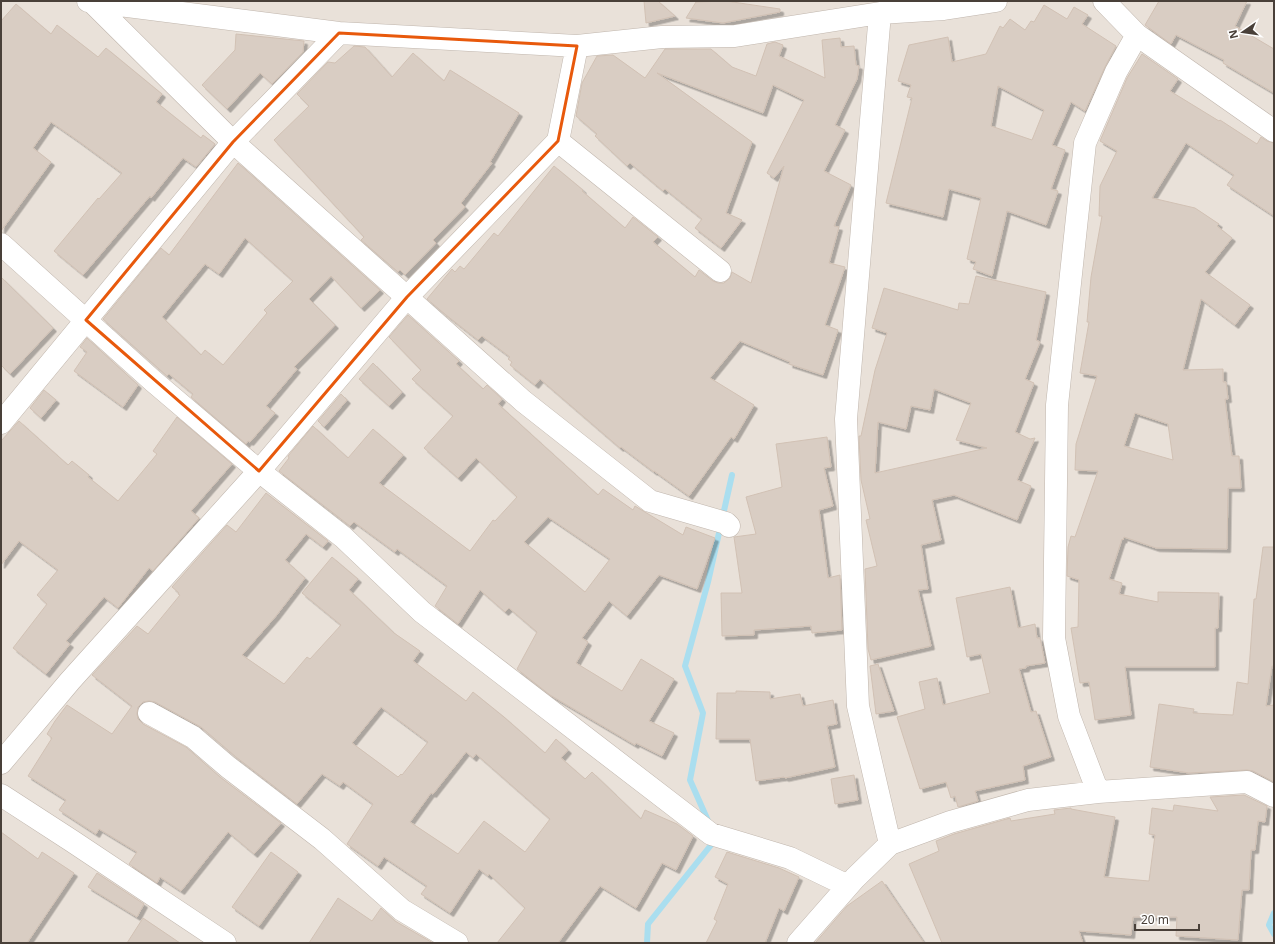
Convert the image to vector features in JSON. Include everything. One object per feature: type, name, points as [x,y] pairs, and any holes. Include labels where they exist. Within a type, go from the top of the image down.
[{"type":"street","points":[[90,2],[340,33],[577,46],[662,37],[735,36],[880,13],[944,9],[996,1]]},
{"type":"street","points":[[1104,1],[1137,35],[1274,131]]},
{"type":"street","points":[[90,2],[233,142],[523,401],[650,501],[726,523],[729,526]]},
{"type":"street","points":[[880,13],[846,419],[858,706],[890,844]]},
{"type":"street","points":[[1,423],[233,142],[340,33]]},
{"type":"street","points":[[1098,792],[1069,716],[1054,638],[1057,405],[1085,143],[1116,72],[1137,35]]},
{"type":"street","points":[[1,763],[70,681],[259,471],[407,297],[558,141],[577,46]]},
{"type":"street","points":[[558,141],[720,271]]},
{"type":"street","points":[[1,244],[153,381],[259,471],[343,537],[422,612],[711,834],[790,858],[848,886]]},
{"type":"street","points":[[149,713],[193,737],[228,767],[322,839],[402,910],[458,943]]},
{"type":"street","points":[[798,943],[848,886],[880,852],[890,844],[950,822],[1028,800],[1098,792],[1247,782],[1274,796]]},
{"type":"street","points":[[1,795],[72,841],[198,936],[225,943]]},
{"type":"highlighted area","points":[[339,33],[577,46],[558,141],[407,297],[259,471],[86,320],[233,142]]},
{"type":"shaded area","points":[[1,1],[1274,1],[1274,943],[1,943]]},
{"type":"building","points":[[644,1],[658,1],[675,16],[646,23]]},
{"type":"building","points":[[726,1],[780,9],[780,12],[723,23],[686,18],[696,2]]},
{"type":"building","points":[[1159,1],[1247,1],[1235,26],[1274,49],[1274,93],[1223,63],[1224,60],[1176,35],[1171,44],[1145,25]]},
{"type":"building","points":[[16,4],[51,34],[57,25],[98,57],[106,48],[162,94],[156,102],[201,138],[203,135],[215,144],[196,167],[183,158],[151,198],[150,196],[83,275],[54,251],[98,198],[99,199],[122,173],[51,122],[33,148],[51,162],[1,231],[1,21]]},
{"type":"building","points":[[1044,5],[1067,19],[1074,7],[1088,15],[1082,24],[1116,46],[1085,111],[1071,102],[1052,145],[1065,150],[1051,189],[1058,191],[1046,225],[1007,211],[992,276],[973,269],[976,262],[967,259],[981,198],[949,189],[943,217],[886,203],[912,98],[907,97],[911,85],[898,81],[909,45],[948,37],[952,62],[986,54],[1000,26],[1003,28],[1010,19],[1025,30],[1031,21],[1034,22]],"holes":[[[998,86],[1044,110],[1032,140],[991,126]]]},
{"type":"building","points":[[236,34],[304,41],[303,52],[272,84],[260,73],[227,109],[202,85],[235,50]]},
{"type":"building","points":[[840,38],[841,47],[854,46],[856,65],[859,66],[857,79],[835,125],[845,130],[824,171],[851,185],[834,226],[839,227],[829,263],[845,267],[825,325],[838,330],[823,375],[789,364],[790,362],[740,341],[710,378],[754,405],[734,439],[731,437],[689,496],[621,447],[620,448],[540,379],[535,385],[510,365],[512,362],[508,359],[510,357],[482,336],[478,340],[427,299],[452,269],[455,272],[460,266],[464,269],[494,233],[498,236],[554,166],[625,228],[633,217],[658,237],[653,242],[695,277],[699,270],[713,281],[724,283],[730,278],[732,272],[751,283],[784,166],[774,178],[767,173],[804,100],[773,85],[763,113],[657,73],[752,142],[726,213],[742,220],[721,248],[695,228],[702,219],[665,189],[663,191],[630,163],[627,166],[595,136],[597,134],[576,116],[582,83],[597,56],[613,55],[645,78],[665,49],[711,49],[732,67],[756,76],[767,44],[775,42],[783,45],[779,56],[825,78],[822,40]]},
{"type":"building","points":[[354,46],[365,47],[392,77],[413,53],[444,81],[450,70],[519,113],[490,162],[492,163],[461,203],[465,207],[433,240],[436,243],[405,275],[400,270],[398,272],[361,240],[364,237],[274,140],[309,106],[297,94],[328,62],[335,63]]},
{"type":"building","points":[[1142,54],[1178,79],[1170,91],[1219,121],[1220,120],[1257,144],[1261,137],[1274,143],[1274,216],[1227,185],[1234,175],[1186,143],[1152,198],[1195,208],[1219,224],[1217,226],[1232,238],[1205,272],[1250,305],[1235,325],[1201,299],[1183,370],[1223,369],[1223,382],[1226,382],[1228,399],[1225,399],[1232,456],[1239,456],[1241,488],[1228,488],[1227,549],[1156,548],[1124,537],[1123,540],[1122,539],[1109,579],[1122,583],[1119,594],[1158,602],[1158,592],[1219,593],[1218,628],[1215,628],[1215,667],[1125,667],[1131,715],[1095,720],[1089,682],[1080,683],[1071,628],[1078,627],[1079,580],[1067,576],[1068,547],[1071,536],[1075,537],[1098,471],[1075,470],[1076,444],[1097,376],[1080,373],[1089,322],[1087,322],[1091,277],[1102,216],[1099,216],[1100,186],[1117,151],[1100,141],[1127,78]],"holes":[[[1135,413],[1168,424],[1173,460],[1124,446]]]},
{"type":"building","points":[[238,163],[380,290],[361,308],[331,276],[309,299],[335,325],[294,367],[297,369],[266,406],[275,413],[250,442],[248,441],[246,444],[191,397],[193,394],[169,374],[167,376],[103,319],[161,248],[169,255]],"holes":[[[245,238],[293,281],[264,310],[267,313],[223,365],[205,350],[201,355],[162,317],[205,264],[219,274]]]},
{"type":"building","points":[[976,276],[1046,292],[1036,340],[1040,342],[1025,379],[1034,383],[1015,432],[1030,439],[1035,438],[1017,480],[1031,486],[1017,520],[954,495],[932,500],[941,540],[921,545],[928,589],[918,590],[931,646],[871,660],[868,649],[865,569],[877,566],[866,520],[870,519],[861,480],[859,436],[861,436],[875,370],[887,333],[872,328],[884,288],[958,310],[959,303],[969,304]],"holes":[[[934,389],[971,403],[956,440],[987,448],[875,473],[878,422],[906,429],[911,406],[930,410]]]},
{"type":"building","points":[[1,277],[53,328],[10,374],[1,365]]},
{"type":"building","points":[[408,315],[459,361],[456,364],[483,389],[487,385],[502,399],[498,404],[598,495],[603,489],[633,510],[635,506],[683,535],[686,527],[715,538],[697,589],[659,575],[627,616],[609,601],[582,638],[588,642],[576,663],[622,691],[641,659],[674,679],[649,721],[674,733],[662,756],[636,743],[635,745],[550,695],[517,669],[537,632],[509,608],[505,612],[480,590],[458,624],[435,606],[447,586],[397,549],[395,552],[354,522],[350,526],[279,471],[289,458],[288,456],[313,426],[348,458],[373,429],[403,455],[379,483],[470,551],[493,520],[495,521],[517,497],[476,458],[458,478],[424,448],[453,416],[412,379],[421,370],[389,337]],"holes":[[[548,517],[610,559],[585,592],[524,542]]]},
{"type":"building","points":[[87,338],[138,385],[123,407],[74,371],[87,352],[80,347]]},
{"type":"building","points":[[373,363],[402,392],[389,406],[359,379]]},
{"type":"building","points":[[44,390],[56,400],[41,418],[30,408]]},
{"type":"building","points":[[341,394],[347,400],[324,427],[318,421]]},
{"type":"building","points":[[177,417],[232,464],[191,511],[199,518],[153,571],[149,568],[118,608],[104,597],[66,641],[70,644],[46,674],[13,648],[47,604],[37,595],[58,570],[19,541],[1,565],[1,441],[19,421],[68,465],[72,461],[89,475],[88,477],[118,501],[157,454],[153,451]]},
{"type":"building","points":[[827,437],[831,467],[824,468],[833,506],[819,510],[828,578],[840,575],[842,630],[812,633],[811,626],[754,630],[754,635],[722,636],[721,593],[742,593],[734,537],[756,534],[746,497],[782,487],[776,444]]},
{"type":"building","points":[[266,493],[328,541],[323,547],[306,534],[285,560],[305,578],[276,616],[242,655],[284,684],[307,657],[310,659],[341,625],[302,593],[332,557],[358,579],[349,590],[394,633],[420,651],[413,661],[466,701],[473,692],[545,753],[556,739],[568,750],[561,758],[585,779],[592,772],[641,819],[645,810],[677,824],[693,836],[676,870],[662,863],[636,908],[600,886],[558,943],[497,943],[525,908],[489,874],[488,876],[479,869],[450,913],[421,894],[427,886],[384,857],[378,866],[347,844],[373,804],[343,782],[340,786],[322,774],[297,804],[236,757],[201,727],[155,702],[149,701],[143,702],[138,707],[138,719],[143,724],[186,747],[220,777],[281,823],[254,854],[228,832],[181,891],[160,877],[157,883],[129,864],[137,852],[99,829],[96,834],[59,810],[66,800],[28,776],[52,738],[47,734],[67,705],[112,734],[132,706],[92,675],[137,626],[148,634],[180,595],[172,587],[227,525],[236,532]],"holes":[[[381,707],[428,742],[402,775],[401,774],[398,777],[352,743]],[[466,752],[473,758],[476,754],[550,819],[525,852],[484,821],[458,854],[410,822],[431,793],[433,794]]]},
{"type":"building","points":[[1263,547],[1274,547],[1274,666],[1272,666],[1266,706],[1274,705],[1274,782],[1253,771],[1247,770],[1189,773],[1150,767],[1159,704],[1194,709],[1193,713],[1233,715],[1237,682],[1248,684],[1254,599],[1256,599]]},
{"type":"building","points":[[1010,587],[1018,628],[1035,624],[1037,638],[1040,638],[1045,663],[1026,666],[1026,668],[1019,669],[1031,712],[1036,711],[1051,757],[1023,766],[1025,780],[975,791],[978,801],[958,807],[955,796],[951,798],[946,782],[920,789],[897,717],[925,709],[919,682],[937,678],[943,705],[990,693],[981,654],[967,657],[956,598]]},
{"type":"building","points":[[878,664],[894,711],[876,714],[870,666]]},
{"type":"building","points":[[736,691],[770,692],[770,699],[800,694],[803,706],[833,700],[837,724],[827,726],[835,767],[785,778],[756,781],[750,739],[716,739],[717,693],[736,693]]},
{"type":"building","points":[[854,775],[858,800],[835,804],[831,779]]},
{"type":"building","points":[[1244,795],[1267,806],[1265,822],[1258,821],[1255,850],[1251,850],[1249,890],[1242,890],[1238,940],[1176,936],[1177,917],[1133,917],[1131,935],[1079,931],[1083,943],[942,943],[909,864],[939,851],[936,841],[954,834],[1010,818],[1011,821],[1055,814],[1054,810],[1071,808],[1115,817],[1104,877],[1149,881],[1155,835],[1149,834],[1152,808],[1173,811],[1174,805],[1218,811],[1210,797]]},
{"type":"building","points":[[1,832],[38,859],[42,852],[74,873],[27,943],[1,943]]},
{"type":"building","points":[[271,852],[298,872],[259,926],[232,907]]},
{"type":"building","points":[[727,852],[779,868],[799,877],[784,911],[779,908],[765,943],[706,943],[717,921],[714,919],[728,884],[715,877]]},
{"type":"building","points":[[97,873],[144,904],[137,917],[88,887]]},
{"type":"building","points":[[882,881],[924,943],[815,943],[847,906]]},
{"type":"building","points":[[338,898],[372,921],[381,908],[395,921],[433,943],[309,943]]},
{"type":"building","points":[[143,918],[180,943],[127,943]]},
{"type":"waterway","points":[[709,823],[690,780],[703,713],[685,666],[708,582],[732,475]]},
{"type":"waterway","points":[[647,943],[648,924],[715,840]]},
{"type":"waterway","points":[[1274,913],[1269,925],[1274,934]]}]
